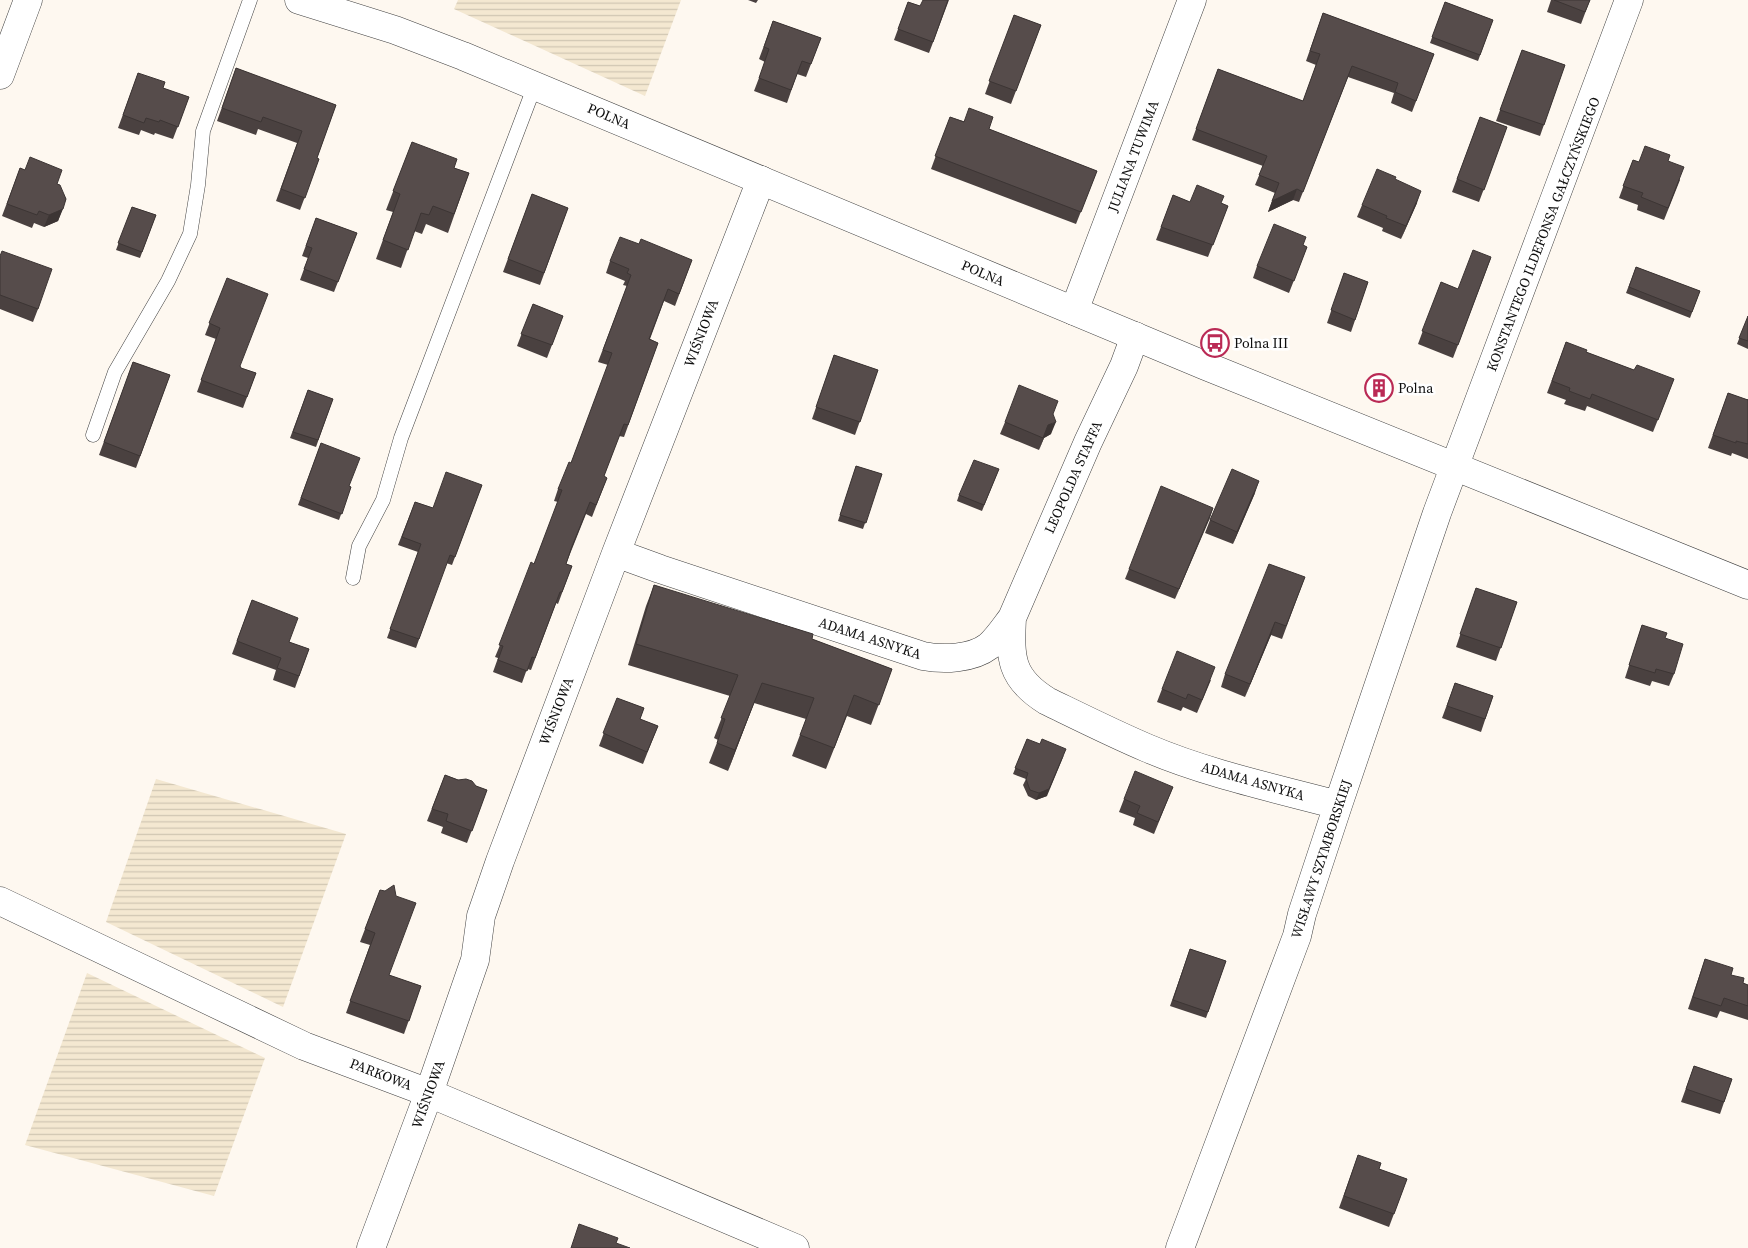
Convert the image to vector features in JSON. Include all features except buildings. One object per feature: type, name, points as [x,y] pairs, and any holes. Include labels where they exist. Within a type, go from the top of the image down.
[{"type":"street","points":[[0,75],[28,0]]},
{"type":"street","name":"POLNA","points":[[299,0],[413,36],[535,85],[1074,311],[1748,585]]},
{"type":"street","name":"JULIANA TUWIMA","points":[[1074,311],[1192,0]]},
{"type":"street","name":"KONSTANTEGO ILDEFONSA GAŁCZYŃSKIEGO","points":[[1455,467],[1630,0]]},
{"type":"street","name":"WIŚNIOWA","points":[[371,1248],[429,1092],[475,960],[481,916],[487,898],[616,553],[761,180]]},
{"type":"street","name":"LEOPOLDA STAFFA","points":[[1012,618],[1088,442],[1124,366],[1135,336]]},
{"type":"street","name":"WISŁAWY SZYMBORSKIEJ","points":[[1180,1248],[1297,936],[1302,914],[1338,805],[1437,513],[1455,467]]},
{"type":"street","name":"ADAMA ASNYKA","points":[[616,553],[772,607],[934,658],[964,656],[988,647],[1012,618]]},
{"type":"street","name":"ADAMA ASNYKA","points":[[1012,618],[1010,647],[1017,670],[1023,682],[1034,693],[1047,701],[1148,748],[1241,779],[1338,805]]},
{"type":"street","name":"PARKOWA","points":[[0,901],[304,1046],[429,1092],[794,1248]]},
{"type":"lane","points":[[93,435],[115,372],[168,281],[190,234],[198,185],[203,131],[250,0]]},
{"type":"lane","points":[[352,578],[359,546],[383,500],[401,438],[535,85]]},
{"type":"shaded area","points":[[458,0],[681,0],[645,96],[454,9]]},
{"type":"shaded area","points":[[156,779],[346,834],[283,1007],[106,922]]},
{"type":"shaded area","points":[[87,973],[265,1058],[214,1196],[25,1145]]},
{"type":"place","name":"Polna III","points":[[1215,343]]},
{"type":"place","name":"Polna","points":[[1379,388]]}]
